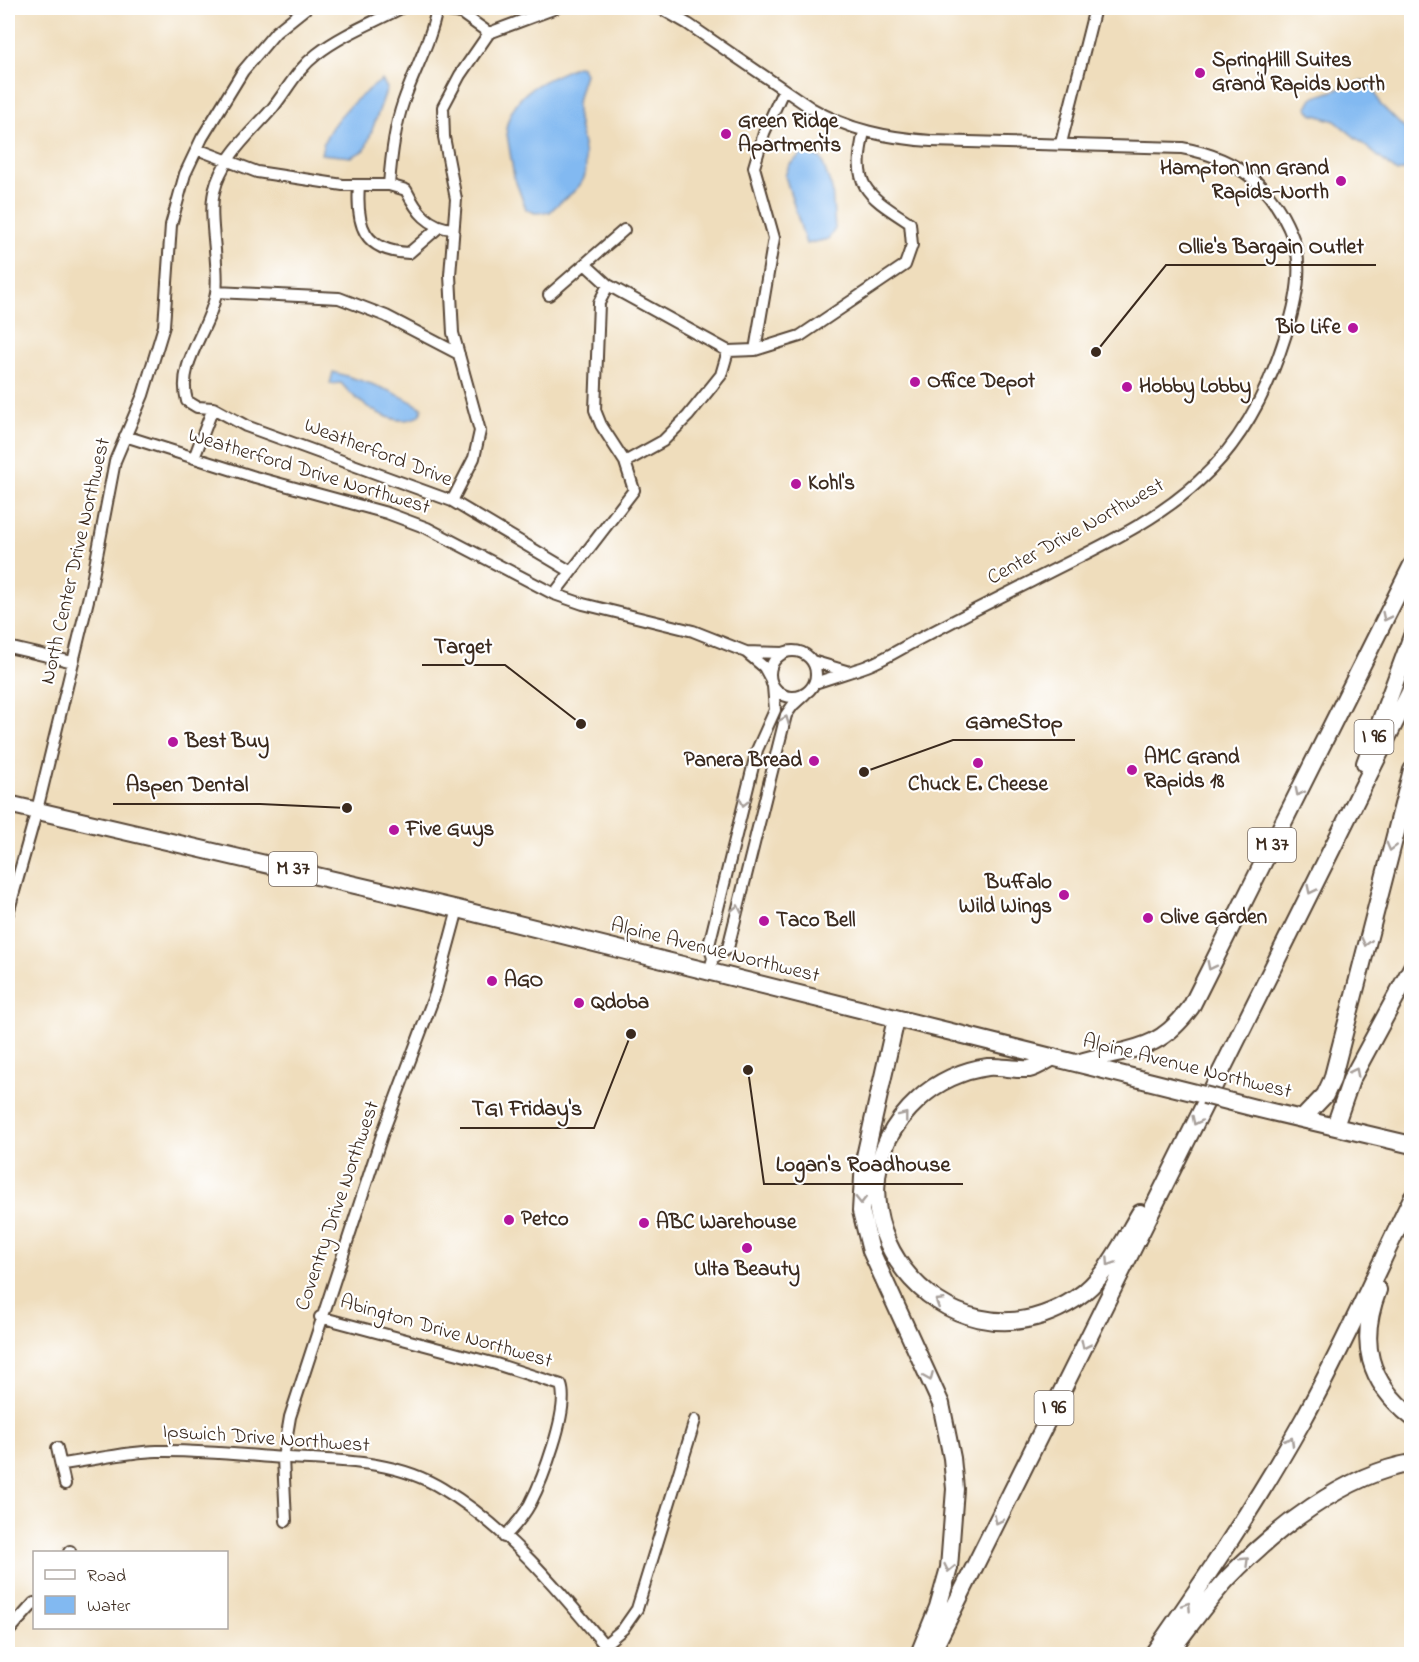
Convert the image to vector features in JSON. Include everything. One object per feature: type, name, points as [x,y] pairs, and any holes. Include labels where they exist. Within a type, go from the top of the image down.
[{"type":"highway","name":"M 37","points":[[1077,1063],[1151,1044],[1179,1023],[1191,1007],[1412,565]]},
{"type":"highway","name":"I 96","points":[[931,1654],[1337,837],[1412,636]]},
{"type":"highway","points":[[1337,837],[1412,688]]},
{"type":"highway","points":[[1303,1118],[1325,1095],[1332,1080],[1412,770]]},
{"type":"highway","name":"Alpine Avenue Northwest","points":[[8,804],[711,966],[784,991],[1412,1145]]},
{"type":"highway","points":[[1335,1126],[1341,1102],[1412,967]]},
{"type":"highway","points":[[896,1019],[864,1161],[861,1211],[871,1251],[941,1404],[952,1458],[955,1489],[949,1568],[938,1607],[919,1654]]},
{"type":"highway","points":[[1053,1057],[1030,1069],[986,1067],[951,1077],[918,1099],[891,1134],[877,1181],[877,1211],[882,1233],[892,1256],[922,1292],[944,1306],[984,1319],[1007,1322],[1035,1317],[1055,1310],[1076,1299],[1094,1283],[1108,1265],[1156,1184],[1176,1161]]},
{"type":"highway","points":[[1303,1118],[1329,1114],[1341,1102]]},
{"type":"highway","points":[[1153,1654],[1225,1550],[1286,1449],[1336,1357],[1412,1198]]},
{"type":"highway","points":[[1394,1236],[1384,1275],[1372,1305],[1368,1330],[1369,1355],[1385,1392],[1412,1417]]},
{"type":"highway","points":[[1168,1654],[1226,1580],[1280,1531],[1344,1488],[1371,1475],[1412,1462]]},
{"type":"street","name":"North Center Drive Northwest","points":[[8,914],[37,810],[73,662],[113,472],[125,436],[143,395],[164,326],[171,225],[185,174],[197,149],[243,71],[276,32],[306,8]]},
{"type":"street","points":[[401,8],[318,53],[293,76],[272,108],[238,143],[214,192],[216,292],[339,298],[386,316],[459,354]]},
{"type":"street","points":[[389,185],[392,149],[402,103],[425,52],[434,8],[461,14],[489,33]]},
{"type":"street","points":[[452,501],[474,458],[480,431],[453,333],[450,299],[456,199],[444,137],[443,107],[460,75],[489,33],[556,8]]},
{"type":"street","points":[[585,264],[608,285],[728,351],[755,350],[800,336],[905,265],[912,245],[910,223],[873,200],[862,181],[858,164],[864,132],[832,121],[783,91],[688,24],[660,8]]},
{"type":"street","points":[[1061,143],[1095,8]]},
{"type":"street","points":[[755,350],[774,238],[754,167],[764,133],[783,91]]},
{"type":"street","name":"Center Drive Northwest","points":[[815,683],[868,666],[1101,545],[1177,501],[1201,480],[1243,430],[1263,394],[1280,353],[1292,314],[1298,282],[1296,246],[1286,219],[1267,190],[1226,159],[1206,152],[1182,148],[895,139],[864,132]]},
{"type":"street","points":[[197,149],[257,172],[359,185],[389,185],[406,190],[413,205],[438,228],[453,229]]},
{"type":"street","points":[[359,185],[360,226],[377,246],[395,252],[409,253],[438,228]]},
{"type":"street","points":[[549,295],[624,230]]},
{"type":"street","points":[[554,594],[634,490],[625,462],[601,425],[595,410],[598,303],[608,285]]},
{"type":"street","name":"Weatherford Drive","points":[[216,292],[204,329],[183,376],[187,400],[197,407],[213,408],[246,426],[452,501],[570,571]]},
{"type":"street","points":[[625,462],[663,441],[688,416],[721,375],[728,351]]},
{"type":"street","points":[[194,458],[213,408]]},
{"type":"street","name":"Weatherford Drive Northwest","points":[[125,436],[387,513],[427,528],[554,594],[583,604],[693,631],[746,652],[764,667],[772,682]]},
{"type":"street","points":[[8,647],[73,662]]},
{"type":"street","name":"Weatherford Drive Northwest","points":[[746,652],[784,653]]},
{"type":"street","points":[[711,966],[709,945],[757,750],[775,710],[772,682],[773,663],[784,653],[800,652],[812,661],[849,672]]},
{"type":"street","points":[[711,966],[728,948],[786,715],[815,683],[816,668],[812,661]]},
{"type":"street","points":[[772,682],[784,696],[799,697],[806,694]]},
{"type":"street","name":"Coventry Drive Northwest","points":[[286,1521],[284,1458],[290,1417],[320,1317],[383,1132],[435,994],[458,909]]},
{"type":"street","name":"Abington Drive Northwest","points":[[320,1317],[496,1364],[561,1385],[564,1395],[561,1414],[537,1489],[518,1523],[504,1537]]},
{"type":"street","points":[[604,1645],[623,1629],[637,1609],[695,1420]]},
{"type":"street","points":[[57,1448],[65,1484]]},
{"type":"street","name":"Ipswich Drive Northwest","points":[[62,1464],[156,1451],[350,1461],[387,1467],[422,1478],[443,1488],[471,1508],[504,1537],[548,1580],[612,1654]]},
{"type":"street","points":[[8,1632],[33,1604]]},
{"type":"water","points":[[577,66],[582,67],[585,74],[577,106],[586,164],[583,180],[550,212],[535,213],[526,209],[514,177],[506,128],[510,114],[516,104],[533,88]]},
{"type":"water","points":[[382,80],[387,88],[365,150],[351,157],[321,154],[329,132],[344,112]]},
{"type":"water","points":[[1362,81],[1371,82],[1380,104],[1408,132],[1411,157],[1404,170],[1397,172],[1335,121],[1312,114],[1307,107],[1312,98]]},
{"type":"water","points":[[803,153],[821,158],[832,189],[835,229],[828,239],[806,244],[785,176],[789,165]]},
{"type":"water","points":[[333,372],[401,396],[422,408],[421,414],[411,419],[400,420],[378,413],[356,399],[341,383],[330,384]]},
{"type":"place","name":"SpringHill Suites Grand Rapids North","points":[[1200,73]]},
{"type":"place","name":"Green Ridge Apartments","points":[[726,134]]},
{"type":"place","name":"Hampton Inn Grand Rapids-North","points":[[1341,181]]},
{"type":"place","name":"Bio Life","points":[[1353,328]]},
{"type":"place","name":"Ollie's Bargain Outlet","points":[[1096,352]]},
{"type":"place","name":"Office Depot","points":[[915,382]]},
{"type":"place","name":"Hobby Lobby","points":[[1127,387]]},
{"type":"place","name":"Kohl's","points":[[796,484]]},
{"type":"place","name":"Target","points":[[581,724]]},
{"type":"place","name":"Best Buy","points":[[173,742]]},
{"type":"place","name":"Panera Bread","points":[[814,761]]},
{"type":"place","name":"Chuck E. Cheese","points":[[978,763]]},
{"type":"place","name":"AMC Grand Rapids 18","points":[[1132,770]]},
{"type":"place","name":"GameStop","points":[[864,772]]},
{"type":"place","name":"Aspen Dental","points":[[347,808]]},
{"type":"place","name":"Five Guys","points":[[394,830]]},
{"type":"place","name":"Buffalo Wild Wings","points":[[1064,895]]},
{"type":"place","name":"Olive Garden","points":[[1148,918]]},
{"type":"place","name":"Taco Bell","points":[[764,921]]},
{"type":"place","name":"AGO","points":[[492,981]]},
{"type":"place","name":"Qdoba","points":[[579,1003]]},
{"type":"place","name":"TGI Friday's","points":[[631,1034]]},
{"type":"place","name":"Logan's Roadhouse","points":[[748,1070]]},
{"type":"place","name":"Petco","points":[[509,1220]]},
{"type":"place","name":"ABC Warehouse","points":[[644,1223]]},
{"type":"place","name":"Ulta Beauty","points":[[747,1248]]}]
